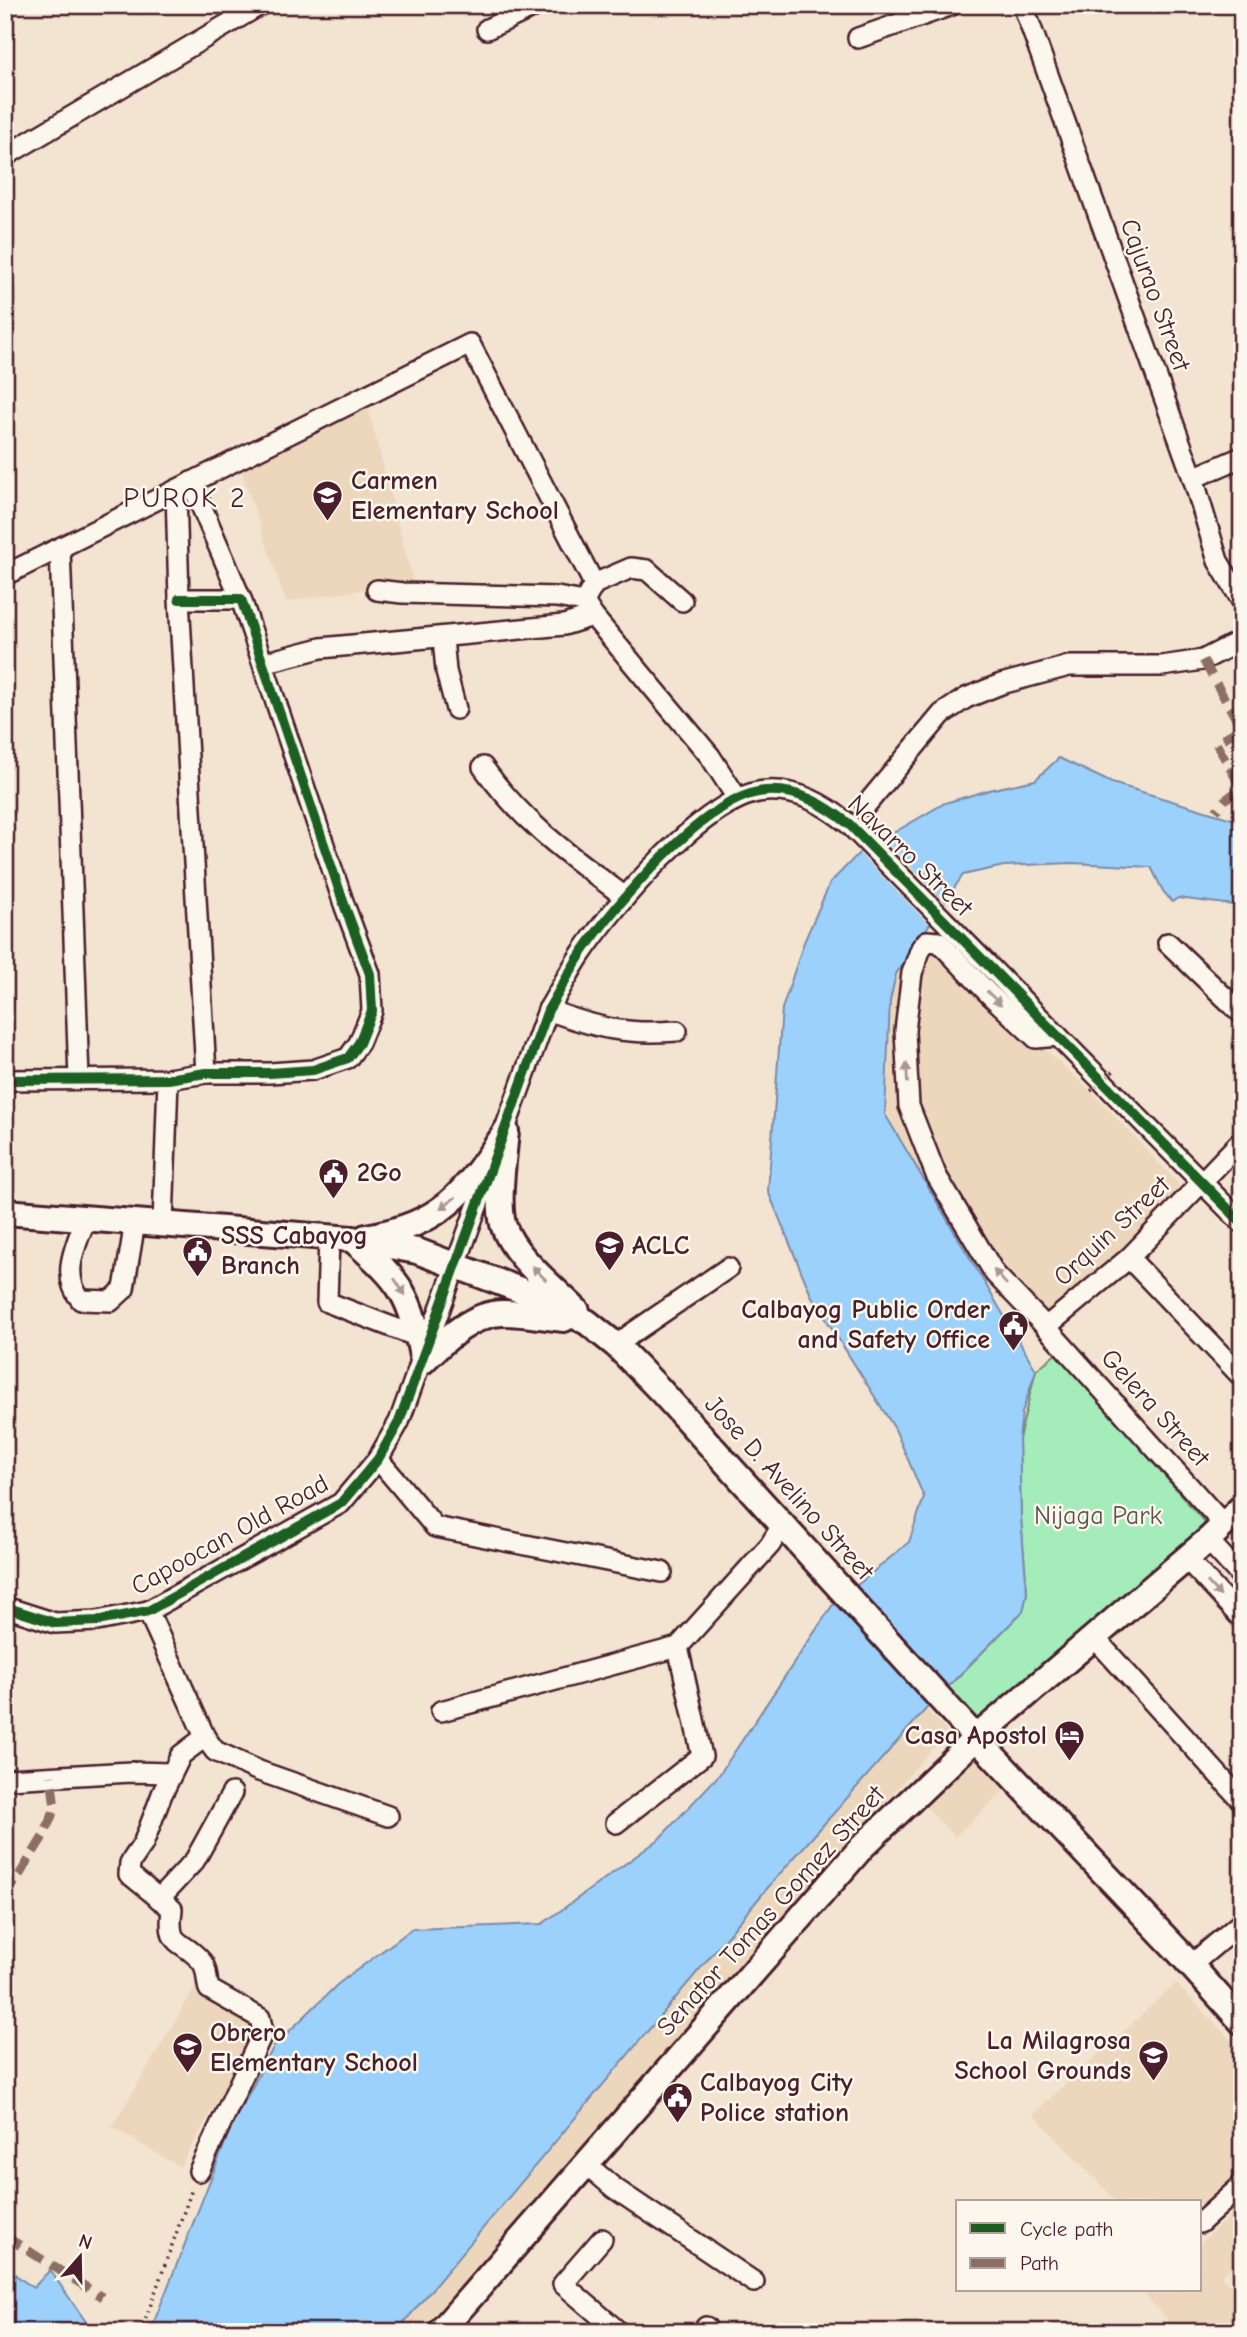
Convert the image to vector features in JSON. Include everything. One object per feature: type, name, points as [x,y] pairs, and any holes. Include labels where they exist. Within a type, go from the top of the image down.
[{"type":"main road","points":[[340,1238],[394,1232],[425,1220],[460,1194],[506,1131]]},
{"type":"main road","points":[[506,1131],[501,1204],[502,1222],[507,1234],[528,1262],[587,1322]]},
{"type":"main road","name":"Jose D. Avelino Street","points":[[5,1212],[340,1238],[417,1251],[520,1290],[587,1322],[617,1346],[783,1524],[976,1738],[1242,2022]]},
{"type":"main road","points":[[340,1238],[385,1268],[398,1283],[408,1300],[421,1349],[450,1337],[486,1315],[501,1312],[587,1322]]},
{"type":"main road","name":"Senator Tomas Gomez Street","points":[[440,2332],[863,1846],[976,1738],[1242,1507]]},
{"type":"street","points":[[5,156],[260,5]]},
{"type":"street","points":[[486,29],[538,5]]},
{"type":"street","points":[[858,38],[951,5]]},
{"type":"street","name":"Cajurao Street","points":[[1023,5],[1193,478],[1218,561],[1242,601]]},
{"type":"street","points":[[5,575],[470,344],[594,584],[589,609],[564,625],[321,648],[263,663]]},
{"type":"street","points":[[1193,478],[1242,457]]},
{"type":"street","points":[[183,486],[179,599],[206,1073]]},
{"type":"street","points":[[5,1080],[168,1079],[206,1073],[313,1070],[348,1058],[359,1043],[372,1011],[370,974],[345,908],[241,599],[183,486]]},
{"type":"street","points":[[60,548],[79,1079]]},
{"type":"street","points":[[594,584],[631,568],[647,570],[681,601]]},
{"type":"street","points":[[377,590],[557,597],[589,609],[710,756],[737,798]]},
{"type":"street","points":[[179,599],[241,599]]},
{"type":"street","points":[[443,638],[446,671],[456,709]]},
{"type":"street","points":[[866,805],[942,714],[967,698],[1001,684],[1069,666],[1162,666],[1203,660],[1242,640]]},
{"type":"street","points":[[483,766],[505,797],[546,837],[625,897]]},
{"type":"street","name":"Navarro Street","points":[[456,1264],[548,1010],[580,956],[625,897],[682,839],[712,813],[737,798],[765,790],[792,792],[825,805],[869,844],[1242,1223]]},
{"type":"street","name":"Gelera Street","points":[[1058,1036],[1036,1038],[939,942],[927,941],[921,948],[912,973],[905,1031],[909,1106],[936,1175],[995,1273],[1046,1327],[1216,1532],[1242,1577]]},
{"type":"street","points":[[1168,943],[1242,1014]]},
{"type":"street","points":[[548,1010],[590,1026],[642,1033],[677,1031]]},
{"type":"street","points":[[163,1224],[168,1079]]},
{"type":"street","name":"Orquin Street","points":[[1046,1327],[1129,1258],[1242,1140]]},
{"type":"street","points":[[86,1218],[69,1269],[73,1290],[80,1300],[111,1301],[124,1289],[135,1222]]},
{"type":"street","points":[[340,1238],[327,1303],[421,1349]]},
{"type":"street","points":[[1129,1258],[1242,1377]]},
{"type":"street","name":"Capoocan Old Road","points":[[5,1607],[55,1623],[97,1621],[148,1611],[341,1503],[378,1459],[399,1422],[421,1349],[456,1264]]},
{"type":"street","points":[[617,1346],[728,1268]]},
{"type":"street","points":[[378,1459],[435,1527],[662,1572]]},
{"type":"street","points":[[441,1711],[678,1647],[770,1545],[783,1524]]},
{"type":"street","points":[[1185,1558],[1242,1619]]},
{"type":"street","points":[[148,1611],[205,1737],[215,1751],[259,1771],[388,1816]]},
{"type":"street","points":[[1093,1636],[1242,1801]]},
{"type":"street","points":[[616,1823],[702,1756],[678,1647]]},
{"type":"street","points":[[199,2171],[264,2032],[260,2018],[209,1989],[202,1962],[173,1939],[170,1930],[172,1909],[129,1874],[129,1866],[143,1844],[171,1773],[181,1755],[205,1737]]},
{"type":"street","points":[[8,1779],[131,1772],[171,1773]]},
{"type":"street","points":[[159,1899],[195,1860],[232,1793]]},
{"type":"street","points":[[1191,1965],[1242,1922]]},
{"type":"street","points":[[585,2163],[614,2188],[754,2282]]},
{"type":"street","points":[[1202,2221],[1242,2185]]},
{"type":"street","points":[[601,2239],[563,2284],[619,2332]]},
{"type":"path","points":[[1091,1091],[1117,1068]]},
{"type":"path","points":[[141,2332],[199,2171]]},
{"type":"shaded area","name":"Carmen Elementary School","points":[[366,400],[413,581],[286,602],[239,464]]},
{"type":"shaded area","points":[[928,928],[986,996],[1091,1091],[1187,1193],[1047,1316],[951,1230],[887,1112],[890,1001],[896,973]]},
{"type":"shaded area","points":[[926,1709],[947,1732],[712,1998],[430,2332],[396,2332],[770,1885]]},
{"type":"shaded area","points":[[971,1756],[1004,1791],[955,1837],[921,1801]]},
{"type":"shaded area","name":"La Milagrosa School Grounds","points":[[1176,1983],[1242,2052],[1242,2169],[1202,2205],[1202,2200],[1115,2200],[1033,2114]]},
{"type":"shaded area","name":"Obrero Elementary School","points":[[196,1986],[260,2024],[180,2167],[112,2127]]},
{"type":"shaded area","points":[[1242,2205],[1242,2258],[1221,2276],[1242,2298],[1242,2332],[1159,2332],[1169,2321],[1144,2294],[1202,2292],[1202,2241]]},
{"type":"green space","name":"Nijaga Park","points":[[1058,1352],[1207,1525],[980,1723],[946,1689],[1023,1611],[1027,1593],[1021,1518],[1019,1439],[1036,1370]]},
{"type":"water","points":[[1059,758],[1112,783],[1242,822],[1242,906],[1178,898],[1172,902],[1151,867],[1072,863],[1004,866],[963,875],[896,974],[890,1001],[885,1114],[1036,1370],[1022,1413],[1019,1439],[1021,1518],[1027,1593],[1023,1611],[926,1709],[770,1885],[396,2332],[150,2332],[232,2125],[274,2046],[338,1984],[412,1929],[542,1924],[658,1840],[719,1775],[832,1606],[909,1542],[924,1497],[895,1429],[811,1295],[768,1191],[782,1009],[804,942],[830,883],[859,853],[945,803],[1035,780]]},
{"type":"water","points":[[5,2267],[33,2288],[50,2270],[93,2332],[5,2332]]},
{"type":"pier","points":[[881,836],[947,904],[929,924],[859,853]]},
{"type":"marked path","points":[[1203,660],[1241,728],[1216,743],[1241,788],[1216,811]]},
{"type":"marked path","points":[[5,1898],[44,1835],[55,1808],[51,1776]]},
{"type":"marked path","points":[[5,2236],[102,2297]]},
{"type":"cycle path","points":[[5,1080],[168,1079],[206,1073],[313,1070],[348,1058],[359,1043],[372,1011],[370,974],[241,599],[179,599]]},
{"type":"cycle path","points":[[5,1607],[55,1623],[97,1621],[148,1611],[341,1503],[378,1459],[399,1422],[548,1010],[581,954],[638,883],[690,832],[717,811],[742,797],[766,791],[790,793],[821,805],[849,824],[1242,1223]]},
{"type":"place","name":"Carmen Elementary School","points":[[328,523]]},
{"type":"place","name":"2Go","points":[[334,1200]]},
{"type":"place","name":"ACLC","points":[[609,1273]]},
{"type":"place","name":"SSS Cabayog Branch","points":[[198,1278]]},
{"type":"place","name":"Calbayog Public Order and Safety Office","points":[[1013,1352]]},
{"type":"place","name":"Casa Apostol","points":[[1070,1763]]},
{"type":"place","name":"Obrero Elementary School","points":[[187,2075]]},
{"type":"place","name":"La Milagrosa School Grounds","points":[[1154,2083]]},
{"type":"place","name":"Calbayog City Police station","points":[[677,2125]]},
{"type":"district","name":"PUROK 2","points":[[185,498]]}]
